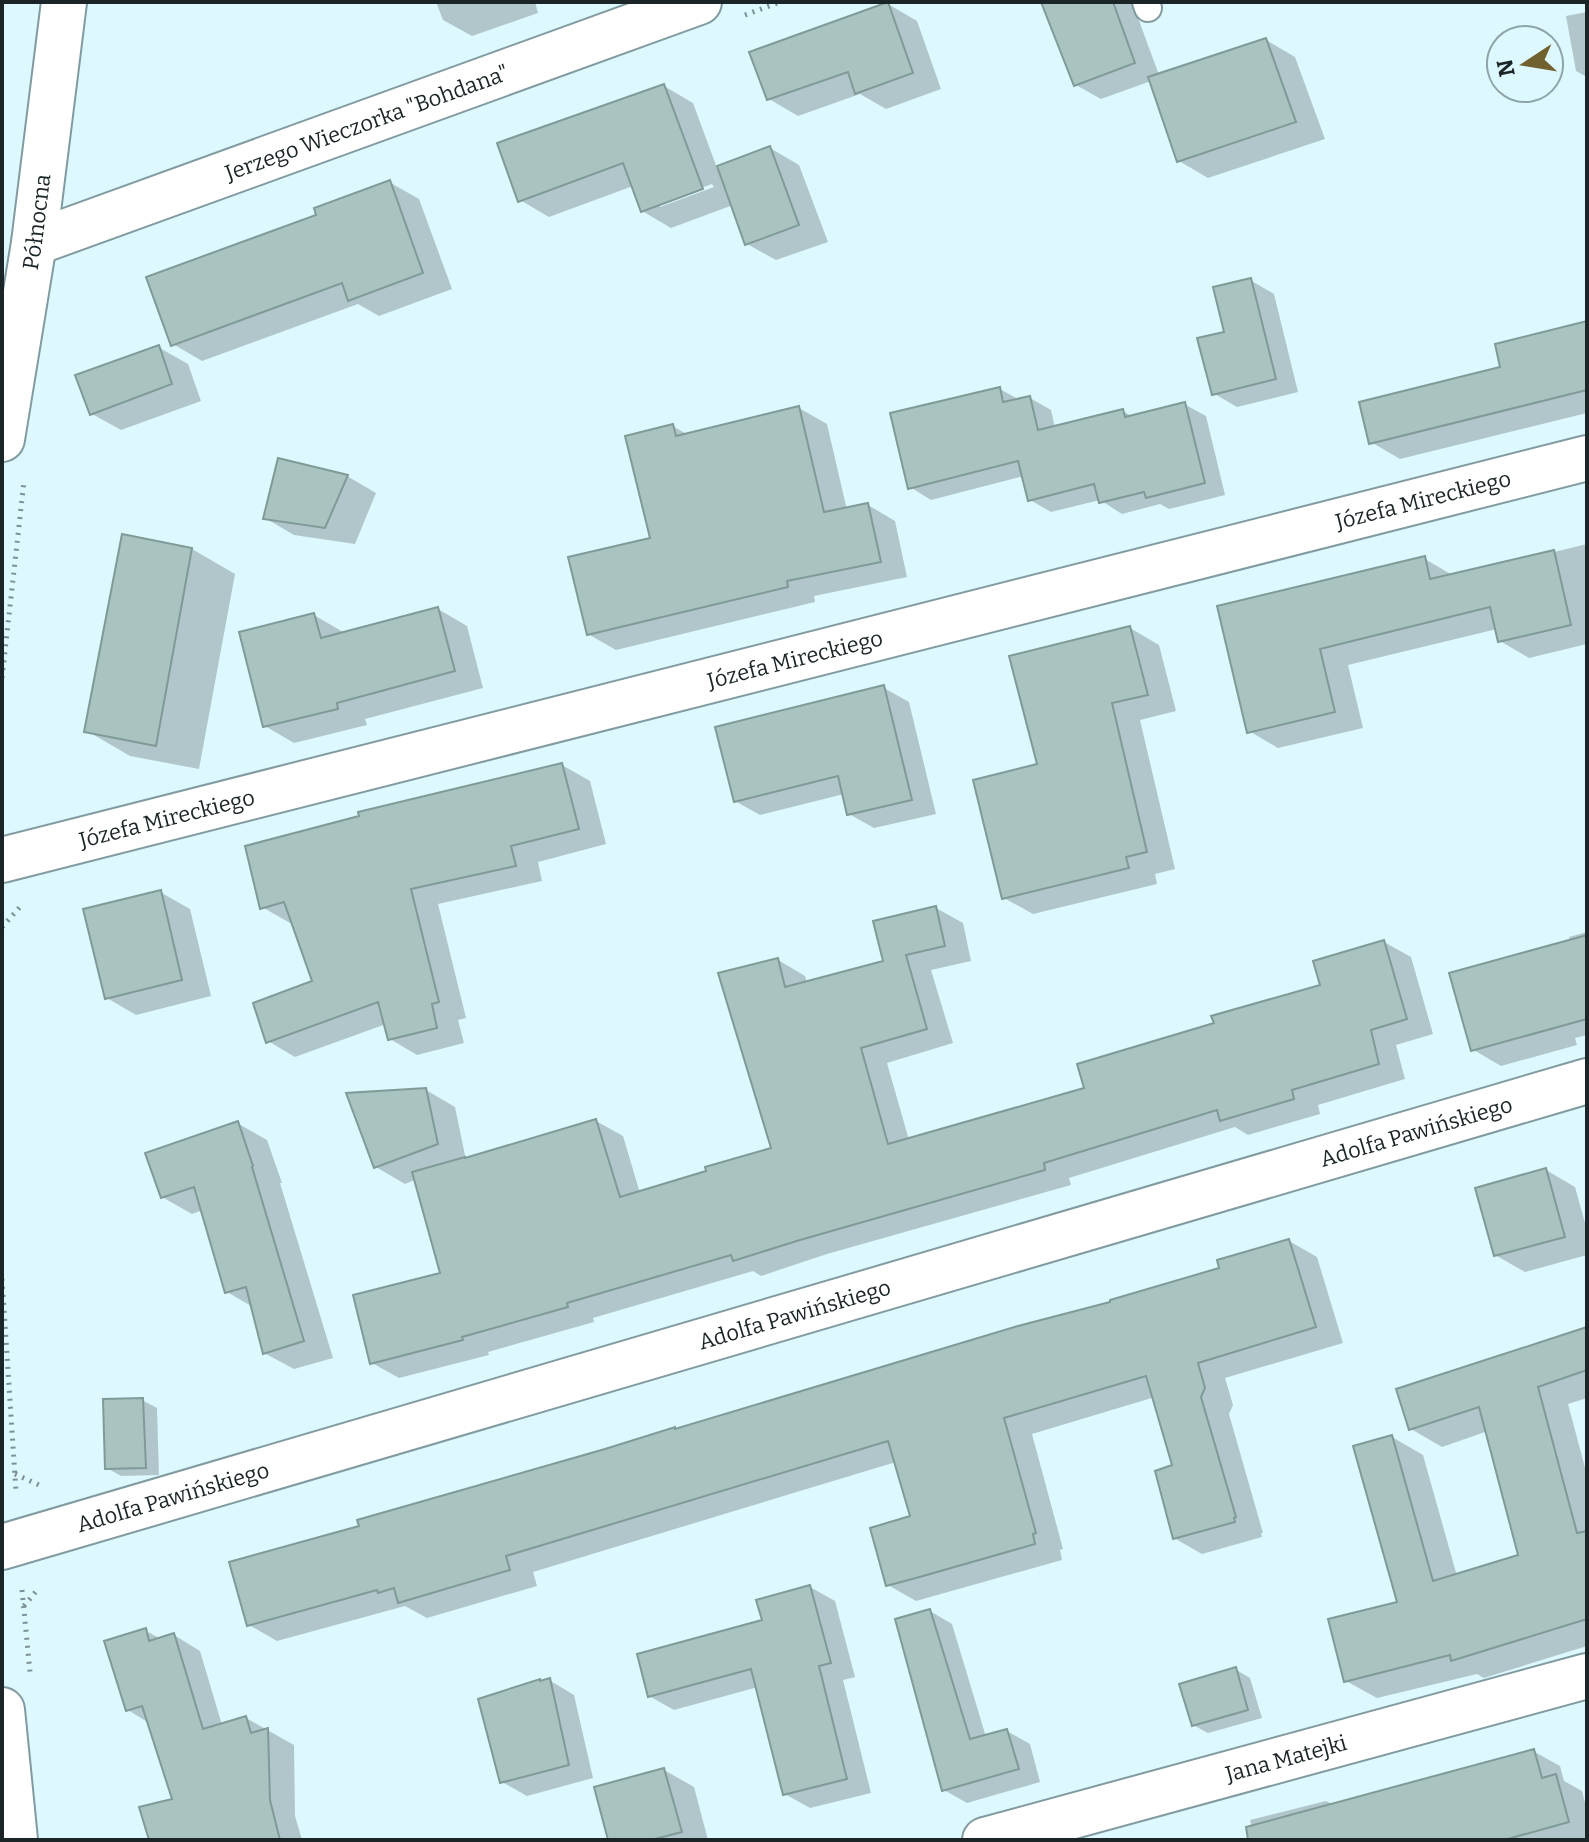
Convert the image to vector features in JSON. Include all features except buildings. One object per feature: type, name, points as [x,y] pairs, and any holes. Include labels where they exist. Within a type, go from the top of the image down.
[{"type":"street","name":"Północna","points":[[14,453],[34,243],[64,2]]},
{"type":"street","name":"Jerzego Wieczorka \"Bohdana\"","points":[[34,243],[717,10]]},
{"type":"street","name":"Józefa Mireckiego","points":[[2,860],[1587,458]]},
{"type":"street","name":"Adolfa Pawińskiego","points":[[2,1547],[1587,1081]]},
{"type":"street","name":"Jana Matejki","points":[[985,1840],[1587,1676]]},
{"type":"street","points":[[2,1710],[15,1840]]},
{"type":"path","points":[[717,10],[780,2]]},
{"type":"path","points":[[2,678],[14,453]]}]
